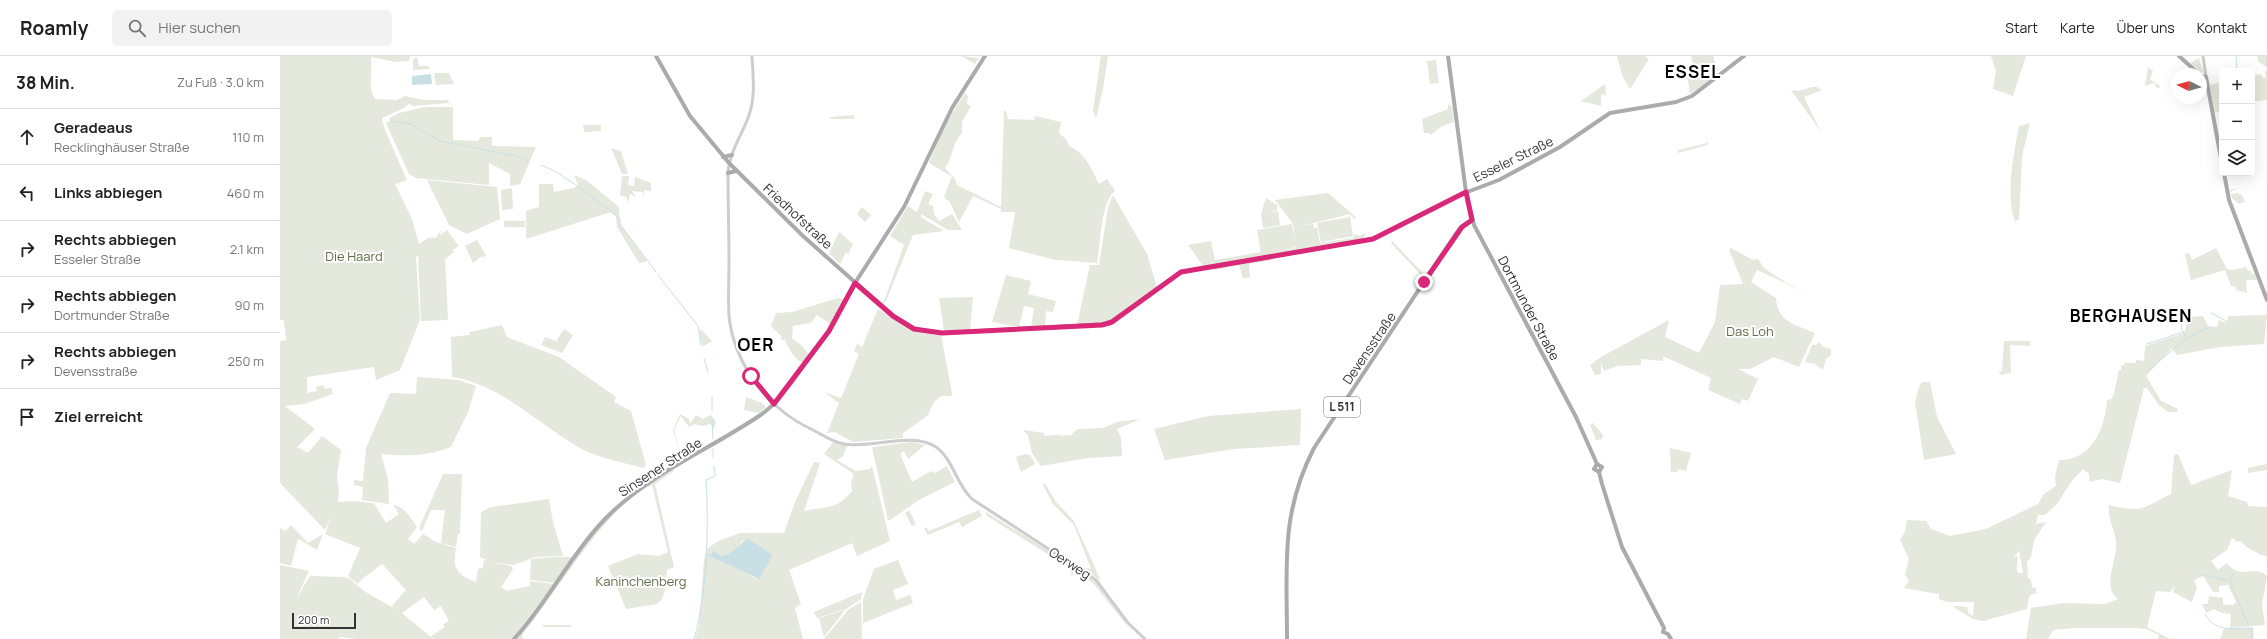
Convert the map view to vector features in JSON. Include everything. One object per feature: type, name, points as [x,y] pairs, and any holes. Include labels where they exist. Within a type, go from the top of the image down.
[{"type":"main road","name":"Friedhofstraße","points":[[656,56],[690,116],[723,157],[855,283]]},
{"type":"main road","name":"Sinsener Straße","points":[[514,639],[591,535],[620,505],[640,488],[749,423],[774,404],[829,331],[855,283],[904,207],[940,131],[984,56]]},
{"type":"main road","name":"Dortmunder Straße","points":[[1448,56],[1466,192],[1472,220],[1579,423],[1597,464],[1594,469],[1599,472],[1622,547],[1664,628],[1669,630],[1668,634],[1671,639]]},
{"type":"main road","name":"Esseler Straße","points":[[855,283],[893,316],[914,329],[942,333],[1102,325],[1112,322],[1181,272],[1373,239],[1466,192],[1500,180],[1560,147],[1610,112],[1666,104],[1692,96],[1744,56]]},
{"type":"main road","points":[[2179,56],[2192,68]]},
{"type":"main road","points":[[2207,80],[2219,147]]},
{"type":"main road","points":[[723,157],[732,155]]},
{"type":"main road","points":[[728,174],[732,170],[737,171]]},
{"type":"main road","points":[[2225,176],[2229,200],[2267,300]]},
{"type":"main road","name":"Devensstraße","points":[[1287,639],[1288,526],[1295,493],[1303,469],[1314,448],[1451,241],[1462,227],[1472,220]]},
{"type":"street","name":"Oerweg","points":[[752,56],[753,92],[751,108],[729,163],[728,174],[729,316],[735,339],[751,376],[774,404],[791,419],[844,444],[883,444],[914,440],[930,444],[945,457],[965,493],[980,505],[1096,580],[1128,623],[1145,639]]},
{"type":"street","points":[[2203,56],[2205,68]]},
{"type":"green space","name":"Die Haard","points":[[280,56],[410,56],[409,61],[396,62],[371,57],[371,89],[375,99],[397,100],[405,96],[423,100],[448,100],[449,103],[413,106],[409,104],[404,108],[382,118],[388,138],[407,180],[395,184],[412,219],[419,244],[428,238],[436,238],[441,230],[440,235],[447,230],[459,246],[451,251],[455,251],[446,259],[445,258],[448,320],[421,321],[418,255],[416,258],[420,320],[400,370],[376,380],[374,367],[307,377],[307,393],[317,391],[316,387],[323,385],[325,389],[331,388],[333,394],[304,404],[285,406],[315,429],[297,447],[308,453],[322,436],[341,450],[337,477],[339,493],[338,502],[352,501],[374,503],[386,523],[399,514],[393,505],[401,508],[407,513],[417,527],[408,539],[414,544],[423,534],[436,542],[456,548],[455,561],[457,570],[464,577],[476,582],[478,569],[483,568],[484,560],[489,561],[480,557],[481,512],[491,507],[549,499],[553,522],[563,556],[535,557],[514,565],[490,562],[511,566],[513,569],[501,587],[507,591],[530,586],[530,581],[554,584],[512,639],[435,639],[430,637],[445,627],[443,624],[449,621],[441,606],[434,610],[424,597],[402,613],[391,607],[406,590],[382,564],[358,584],[348,576],[360,548],[325,534],[332,515],[325,530],[280,483],[280,341],[286,340],[284,320],[280,320]]},
{"type":"green space","points":[[961,56],[979,58],[975,64]]},
{"type":"green space","points":[[1101,56],[1108,56],[1103,89],[1096,118],[1093,111]]},
{"type":"green space","points":[[1617,56],[1644,56],[1649,59],[1630,89],[1622,75]]},
{"type":"green space","points":[[1691,56],[1713,56],[1718,70],[1707,83],[1690,94],[1687,74],[1694,68]]},
{"type":"green space","points":[[1991,56],[2026,56],[2013,96],[1993,89],[1996,71]]},
{"type":"green space","points":[[2257,56],[2267,56],[2267,67],[2258,62]]},
{"type":"green space","points":[[417,57],[419,66],[429,66],[429,69],[413,70],[413,59]]},
{"type":"green space","points":[[2199,58],[2202,68],[2196,68],[2191,63]]},
{"type":"green space","points":[[1436,60],[1439,83],[1430,84],[1427,61]]},
{"type":"green space","points":[[2148,67],[2153,71],[2150,79],[2161,87],[2157,88],[2154,83],[2145,86]]},
{"type":"green space","points":[[2265,71],[2267,71],[2267,100],[2255,102],[2255,75],[2261,74],[2263,78],[2266,77]]},
{"type":"green space","points":[[434,73],[449,73],[454,84],[436,85]]},
{"type":"green space","points":[[2219,83],[2219,112],[2215,113],[2210,85]]},
{"type":"green space","points":[[1605,84],[1606,96],[1603,94],[1601,95],[1601,106],[1581,101]]},
{"type":"green space","points":[[1817,87],[1822,90],[1804,97],[1821,132],[1791,90],[1798,91]]},
{"type":"green space","points":[[965,93],[968,96],[967,104],[971,106],[962,122],[962,133],[956,141],[948,164],[945,168],[955,179],[957,185],[1001,207],[1004,111],[1006,111],[1008,119],[1034,120],[1035,116],[1061,122],[1059,133],[1067,140],[1069,146],[1084,157],[1099,184],[1107,179],[1115,191],[1110,196],[1104,214],[1097,263],[1056,260],[1009,248],[1015,212],[1001,212],[1001,209],[973,196],[959,222],[950,202],[944,197],[952,176],[929,163],[942,129]]},
{"type":"green space","points":[[1448,104],[1452,107],[1454,122],[1442,126],[1431,135],[1430,133],[1424,133],[1422,119],[1448,109]]},
{"type":"green space","points":[[424,107],[453,107],[453,140],[479,141],[480,137],[492,137],[492,146],[536,147],[520,184],[510,186],[510,174],[489,163],[489,185],[416,178],[409,174],[386,123],[390,121],[390,118],[399,113]]},
{"type":"green space","points":[[854,115],[854,119],[831,119],[830,117]]},
{"type":"green space","points":[[2030,123],[2022,156],[2019,220],[2015,221],[2012,211],[2011,174],[2019,126]]},
{"type":"green space","points":[[583,125],[601,125],[601,131],[584,132]]},
{"type":"green space","points":[[1706,135],[1708,144],[1707,145],[1678,153],[1678,148],[1679,150],[1707,143]]},
{"type":"green space","points":[[611,148],[621,151],[628,174],[622,174]]},
{"type":"green space","points":[[574,175],[586,180],[619,207],[620,224],[647,261],[639,263],[617,227],[616,216],[611,212],[526,239],[526,211],[539,207],[539,184],[553,184],[554,192],[574,188],[578,185]]},
{"type":"green space","points":[[622,176],[629,176],[628,185],[634,186],[635,177],[651,183],[651,191],[644,190],[644,198],[643,192],[632,191],[636,197],[630,194],[628,204],[627,197],[620,195]]},
{"type":"green space","points":[[427,180],[497,187],[500,219],[467,234],[449,225]]},
{"type":"green space","points":[[511,188],[513,209],[502,210],[501,190]]},
{"type":"green space","points":[[2238,188],[2230,192],[2231,194],[2239,193],[2239,195],[2242,195],[2245,202],[2239,204],[2232,198],[2229,190]]},
{"type":"green space","points":[[925,191],[933,194],[928,204],[933,206],[934,214],[939,221],[952,214],[962,230],[948,230],[921,214],[921,217],[944,231],[913,235],[886,301],[883,304],[904,245],[890,236],[908,206],[917,212]]},
{"type":"green space","points":[[1328,193],[1356,217],[1354,219],[1350,214],[1297,227],[1313,224],[1314,228],[1317,228],[1320,243],[1353,238],[1355,234],[1359,236],[1366,233],[1363,239],[1270,257],[1272,260],[1249,264],[1250,277],[1243,278],[1239,265],[1215,270],[1212,267],[1204,267],[1188,245],[1211,241],[1215,260],[1261,252],[1257,230],[1292,224],[1296,244],[1293,224],[1275,200]]},
{"type":"green space","points":[[1113,195],[1147,254],[1157,287],[1108,322],[1077,325],[1090,265],[1099,265],[1108,207]]},
{"type":"green space","points":[[1266,198],[1277,205],[1277,210],[1267,213],[1278,211],[1280,225],[1263,228],[1261,214]]},
{"type":"green space","points":[[862,207],[872,216],[865,222],[857,214]]},
{"type":"green space","points":[[1350,217],[1353,236],[1321,242],[1317,223]]},
{"type":"green space","points":[[504,221],[525,221],[525,227],[504,227]]},
{"type":"green space","points":[[839,232],[853,244],[848,254],[846,252],[840,264],[829,253]]},
{"type":"green space","points":[[477,240],[486,255],[483,258],[482,256],[473,263],[465,246]]},
{"type":"green space","points":[[1392,241],[1425,275],[1434,263],[1421,282],[1420,274],[1391,243]]},
{"type":"green space","name":"Das Loh","points":[[1731,248],[1753,260],[1758,259],[1764,268],[1785,282],[1807,293],[1757,270],[1751,282],[1776,298],[1777,306],[1780,312],[1789,322],[1815,333],[1799,367],[1774,357],[1750,369],[1738,369],[1758,379],[1748,401],[1742,399],[1740,404],[1708,390],[1711,378],[1665,357],[1663,357],[1663,361],[1641,359],[1641,365],[1618,366],[1604,371],[1601,363],[1601,374],[1595,375],[1590,365],[1601,357],[1669,320],[1665,337],[1699,353],[1715,322],[1720,285],[1743,284],[1729,250]]},
{"type":"green space","points":[[2216,248],[2227,269],[2232,270],[2246,267],[2252,274],[2254,273],[2257,280],[2246,280],[2247,293],[2236,290],[2236,287],[2231,286],[2225,270],[2191,280],[2185,254],[2189,253],[2192,260]]},
{"type":"green space","points":[[1006,275],[1031,281],[1028,294],[1056,301],[1053,312],[1046,311],[1045,326],[1031,327],[1034,308],[1024,306],[1019,327],[992,322]]},
{"type":"green space","points":[[973,297],[970,330],[944,331],[939,298]]},
{"type":"green space","points":[[838,298],[843,299],[831,324],[817,315],[811,323],[793,326],[792,338],[802,346],[809,355],[803,363],[794,356],[785,340],[780,339],[782,337],[771,326],[776,313],[792,312]]},
{"type":"green space","points":[[878,309],[914,330],[941,334],[952,394],[951,396],[941,396],[934,402],[927,416],[903,433],[903,438],[853,442],[835,432],[827,433],[839,403],[824,392],[841,398],[859,354],[854,351],[857,344],[862,347]]},
{"type":"green space","points":[[2267,315],[2264,344],[2220,347],[2177,355],[2172,348],[2146,376],[2161,401],[2178,409],[2177,412],[2168,412],[2158,404],[2147,388],[2144,388],[2120,483],[2102,479],[2089,482],[2089,474],[2083,469],[2071,482],[2057,504],[2045,515],[2038,515],[2036,524],[2046,522],[2034,540],[2031,557],[2027,562],[2028,578],[2031,580],[2032,588],[2036,587],[2036,593],[2029,596],[2027,609],[1983,621],[1973,619],[1953,607],[1967,607],[1969,614],[1973,616],[1974,602],[1947,602],[1939,599],[1939,592],[1938,594],[1904,588],[1909,581],[1905,574],[1909,559],[1900,540],[1905,532],[1907,520],[1926,521],[1931,529],[1950,536],[1986,529],[2038,504],[2044,494],[2056,486],[2055,476],[2059,460],[2070,459],[2080,455],[2095,441],[2100,432],[2106,411],[2107,400],[2111,399],[2114,394],[2121,365],[2124,366],[2124,363],[2136,363],[2136,360],[2144,361],[2145,346],[2184,333],[2189,317],[2203,316],[2208,326],[2217,327],[2219,320],[2227,323],[2228,316]],"holes":[[[2019,551],[2023,573],[2018,573],[2017,556],[2013,557]]]},
{"type":"green space","points":[[502,325],[507,337],[559,357],[616,397],[614,402],[631,411],[646,465],[643,468],[604,458],[582,449],[566,440],[504,397],[470,381],[452,377],[451,337],[469,335],[470,332]]},
{"type":"green space","points":[[564,329],[573,335],[562,353],[541,345],[545,337],[558,342],[557,340]]},
{"type":"green space","points":[[701,329],[712,341],[704,346],[702,345],[699,332]]},
{"type":"green space","points":[[2004,341],[2030,341],[2030,346],[2010,345],[2011,373],[2000,375],[1999,372],[2002,371]]},
{"type":"green space","points":[[1819,342],[1823,347],[1831,349],[1831,355],[1826,359],[1823,370],[1815,364],[1805,362],[1812,345],[1816,345]]},
{"type":"green space","points":[[417,377],[459,380],[476,386],[468,412],[451,447],[432,453],[416,455],[381,454],[388,479],[389,504],[362,500],[363,487],[354,485],[354,480],[363,481],[366,448],[390,393],[416,394]]},
{"type":"green space","points":[[1922,382],[1930,382],[1937,417],[1956,454],[1924,460],[1915,402]]},
{"type":"green space","points":[[746,397],[762,403],[766,407],[759,413],[744,410]]},
{"type":"green space","points":[[1301,409],[1300,445],[1235,449],[1165,460],[1154,429],[1208,416]]},
{"type":"green space","points":[[680,414],[689,419],[690,424],[696,415],[703,419],[711,415],[716,422],[714,428],[710,424],[703,426],[695,424],[689,427],[681,416],[674,430],[682,458],[673,430]]},
{"type":"green space","points":[[1140,419],[1117,429],[1121,438],[1122,456],[1089,458],[1041,466],[1032,453],[1028,435],[1023,430],[1044,433],[1044,436],[1063,434],[1057,436],[1071,435],[1077,429],[1103,428],[1117,422]]},
{"type":"green space","points":[[1593,423],[1603,435],[1602,439],[1596,440],[1590,425]]},
{"type":"green space","points":[[833,442],[847,446],[843,456],[837,460],[856,471],[870,469],[872,466],[890,541],[857,556],[852,543],[789,570],[801,604],[795,608],[803,639],[695,639],[699,625],[704,560],[707,549],[718,541],[740,533],[784,533],[795,502],[814,462],[820,463],[804,511],[830,507],[841,502],[852,491],[851,482],[854,474],[824,454]],"holes":[[[743,540],[756,579],[720,555],[726,556],[734,551]]]},
{"type":"green space","points":[[912,442],[925,445],[908,459],[904,451],[900,454],[912,482],[931,471],[935,473],[947,466],[955,482],[919,500],[888,520],[872,447]]},
{"type":"green space","points":[[1670,448],[1691,453],[1686,471],[1678,469],[1678,472],[1671,472]]},
{"type":"green space","points":[[1025,454],[1030,455],[1035,464],[1021,472],[1016,457]]},
{"type":"green space","points":[[2178,454],[2191,485],[2232,470],[2228,496],[2247,502],[2248,506],[2267,507],[2267,556],[2261,555],[2248,548],[2240,541],[2238,542],[2232,538],[2227,550],[2211,561],[2218,570],[2227,563],[2237,571],[2257,571],[2267,576],[2262,605],[2265,625],[2230,628],[2231,614],[2222,613],[2214,609],[2206,613],[2202,604],[2208,604],[2209,596],[2223,598],[2223,605],[2233,605],[2236,602],[2228,585],[2219,586],[2219,592],[2213,592],[2203,576],[2194,580],[2197,587],[2192,602],[2173,592],[2175,586],[2170,592],[2156,591],[2147,627],[2170,639],[2158,639],[2159,635],[2146,629],[2076,628],[2053,630],[2048,639],[2026,639],[2031,608],[2064,603],[2105,604],[2118,599],[2113,594],[2110,582],[2116,542],[2109,516],[2109,505],[2129,509],[2142,508],[2171,494],[2174,455]]},
{"type":"green space","points":[[2267,464],[2267,470],[2248,473],[2248,468]]},
{"type":"green space","name":"Kaninchenberg","points":[[673,470],[674,471],[655,484],[674,567],[667,570],[664,593],[660,601],[657,604],[626,609],[608,566],[638,554],[659,556],[668,552],[652,485],[635,495],[618,510],[600,530],[582,552],[522,635],[523,639],[517,639],[585,544],[598,529],[618,508],[633,496]]},
{"type":"green space","points":[[443,474],[462,474],[460,534],[458,534],[456,547],[441,543],[445,510],[431,510],[422,531],[419,528]]},
{"type":"green space","points":[[1044,482],[1056,502],[1074,521],[1101,581],[1083,568],[1091,569],[1074,525],[1053,504],[1043,485]]},
{"type":"green space","points":[[909,510],[916,524],[912,526],[905,513]]},
{"type":"green space","points":[[979,510],[982,516],[962,527],[959,522],[928,535],[924,529],[926,527],[929,531]]},
{"type":"green space","points":[[986,512],[1078,569],[1097,583],[1133,633],[1093,583],[1075,571],[1072,576],[1068,567],[987,516]]},
{"type":"green space","points":[[291,525],[308,543],[323,534],[317,550],[285,531]]},
{"type":"green space","points":[[280,528],[298,539],[291,566],[280,563]]},
{"type":"green space","points":[[574,557],[555,583],[530,580],[531,559]]},
{"type":"green space","points":[[898,560],[908,584],[893,590],[896,600],[910,595],[913,603],[863,623],[863,599],[874,569]]},
{"type":"green space","points":[[280,565],[309,571],[296,599],[310,576],[344,577],[350,579],[364,591],[402,613],[433,639],[358,639],[340,637],[339,639],[280,639]]},
{"type":"green space","points":[[862,592],[861,599],[846,609],[817,618],[814,612]]},
{"type":"green space","points":[[861,602],[862,639],[824,639],[848,610]]},
{"type":"green space","points":[[845,610],[824,637],[819,618]]},
{"type":"green space","points":[[543,625],[570,625],[572,627],[543,627]]},
{"type":"green space","points":[[2253,627],[2254,639],[2220,639],[2224,629]]},
{"type":"water","points":[[431,74],[432,84],[412,85],[412,76]]},
{"type":"water","points":[[748,538],[771,554],[772,557],[759,579],[710,556],[714,551],[722,556],[729,554]]},
{"type":"waterway","points":[[2236,56],[2237,68]]},
{"type":"waterway","points":[[2267,56],[2267,66]]},
{"type":"waterway","points":[[390,118],[392,121],[411,124],[440,141],[515,156]]},
{"type":"waterway","points":[[518,157],[528,161]]},
{"type":"waterway","points":[[541,165],[555,171],[576,185]]},
{"type":"waterway","points":[[577,186],[618,217]]},
{"type":"waterway","points":[[620,219],[620,224],[647,260]]},
{"type":"waterway","points":[[648,261],[656,272]]},
{"type":"waterway","points":[[658,275],[698,326],[701,346]]},
{"type":"waterway","points":[[2211,313],[2228,322]]},
{"type":"waterway","points":[[2186,321],[2182,324],[2181,328],[2187,338]]},
{"type":"waterway","points":[[2145,373],[2187,338],[2208,328]]},
{"type":"waterway","points":[[2147,344],[2183,332]]},
{"type":"waterway","points":[[704,358],[708,372]]},
{"type":"waterway","points":[[712,396],[712,411]]},
{"type":"waterway","points":[[712,419],[713,439]]},
{"type":"waterway","points":[[713,449],[713,457]]},
{"type":"waterway","points":[[694,639],[702,603],[706,560],[706,480],[715,476],[714,466]]},
{"type":"waterway","points":[[705,555],[710,556]]},
{"type":"waterway","points":[[2230,580],[2234,573]]},
{"type":"waterway","points":[[2200,574],[2230,581],[2248,625]]},
{"type":"waterway","points":[[2205,614],[2209,620],[2220,627],[2232,629],[2252,629],[2251,639]]},
{"type":"district","name":"ESSEL","points":[[1693,72]]},
{"type":"district","name":"BERGHAUSEN","points":[[2131,316]]},
{"type":"district","name":"OER","points":[[756,345]]},
{"type":"route","points":[[751,376],[774,404],[796,377],[829,331],[855,283],[893,316],[914,329],[942,333],[1102,325],[1112,322],[1181,272],[1373,239],[1466,192],[1472,220],[1462,227],[1455,235],[1424,282]]}]
